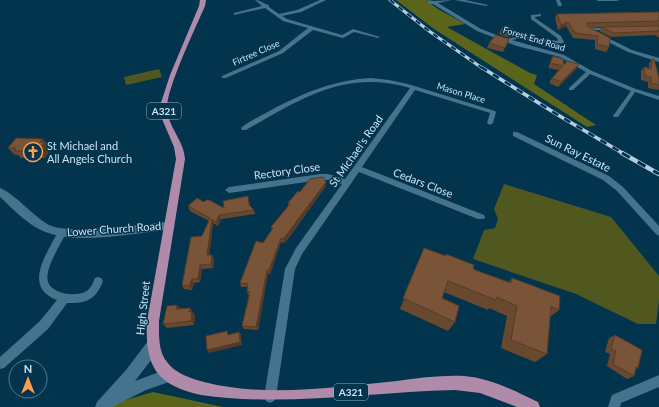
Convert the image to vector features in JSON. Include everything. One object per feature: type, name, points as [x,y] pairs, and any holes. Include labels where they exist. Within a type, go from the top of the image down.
[{"type":"main road","name":"High Street","points":[[203,0],[202,6],[168,90],[163,109],[180,152],[178,179],[168,226],[154,319],[153,346],[159,363],[170,375],[184,383],[207,391],[232,397],[315,395],[438,383],[472,384],[503,393],[533,407]]},
{"type":"street","points":[[257,0],[285,20],[343,37],[353,28],[378,37]]},
{"type":"street","points":[[278,16],[298,11],[324,0]]},
{"type":"street","points":[[430,1],[450,0]]},
{"type":"street","points":[[457,0],[486,5]]},
{"type":"street","points":[[558,0],[560,6]]},
{"type":"street","points":[[598,0],[617,0]]},
{"type":"street","name":"Forest End Road","points":[[430,1],[479,30],[562,56],[590,72],[634,90],[659,98]]},
{"type":"street","points":[[236,14],[267,6]]},
{"type":"street","points":[[508,40],[514,37],[521,37],[546,42],[561,42],[559,37],[533,20],[533,16],[540,15]]},
{"type":"street","name":"Firtree Close","points":[[224,77],[281,52],[312,28]]},
{"type":"street","points":[[619,29],[587,29],[630,51],[659,60]]},
{"type":"street","points":[[571,89],[590,72]]},
{"type":"street","points":[[244,128],[311,94],[348,82],[376,80],[413,88]]},
{"type":"street","name":"Mason Place","points":[[413,88],[493,112],[490,123]]},
{"type":"street","name":"St Michael's Road","points":[[270,397],[290,269],[299,251],[413,88]]},
{"type":"street","points":[[616,116],[634,90]]},
{"type":"street","name":"Sun Ray Estate","points":[[515,134],[606,178],[620,190],[659,232]]},
{"type":"street","name":"Cedars Close","points":[[357,168],[481,217]]},
{"type":"street","name":"Rectory Close","points":[[229,190],[320,177],[328,177],[347,183]]},
{"type":"street","name":"Lower Church Road","points":[[0,192],[47,228],[62,233],[97,232],[168,226]]},
{"type":"street","points":[[62,233],[45,269],[43,281],[46,288],[54,294],[65,298],[84,297],[92,292],[98,281]]},
{"type":"street","points":[[0,364],[44,325],[65,298]]},
{"type":"street","points":[[106,404],[153,346]]},
{"type":"street","points":[[106,404],[144,384],[170,375]]},
{"type":"street","points":[[614,407],[616,399],[659,381]]},
{"type":"green space","points":[[396,0],[426,0],[430,4],[465,24],[447,27],[530,73],[537,75],[534,84],[596,125],[587,127],[434,29]]},
{"type":"green space","points":[[159,69],[162,77],[126,85],[124,77]]},
{"type":"green space","points":[[504,184],[611,217],[659,276],[659,300],[656,324],[638,324],[576,294],[473,259],[484,230],[495,228],[498,219],[494,209]]},
{"type":"green space","points":[[153,392],[223,407],[102,407]]},
{"type":"building","points":[[659,12],[659,21],[587,23],[587,26],[610,38],[609,47],[597,44],[598,36],[575,33],[568,22],[561,25],[557,14]]},
{"type":"building","points":[[659,26],[659,31],[614,33],[602,27]]},
{"type":"building","points":[[502,28],[513,29],[512,32],[509,33],[501,30]]},
{"type":"building","points":[[496,35],[509,39],[505,48],[489,43]]},
{"type":"building","points":[[553,56],[563,59],[564,65],[567,61],[579,64],[561,82],[552,78],[563,66],[550,63]]},
{"type":"building","points":[[652,59],[654,59],[659,78],[659,85],[651,83],[651,77],[645,76],[644,67],[651,69]]},
{"type":"building","points":[[16,138],[43,139],[40,142],[45,142],[38,151],[14,151],[16,148],[8,148]]},
{"type":"building","points":[[323,177],[326,182],[283,239],[281,238],[269,270],[267,270],[256,327],[242,326],[250,292],[247,291],[248,284],[240,283],[256,241],[263,243],[273,228],[271,227],[290,204],[288,203],[298,191],[300,192],[310,179]]},
{"type":"building","points":[[248,196],[249,205],[254,210],[219,215],[216,222],[212,219],[207,255],[212,255],[211,264],[200,265],[198,279],[192,279],[189,286],[182,285],[191,237],[202,236],[210,218],[188,206],[197,198],[204,202],[209,200],[224,208],[223,201]]},
{"type":"building","points":[[424,248],[446,256],[446,254],[474,265],[473,268],[475,270],[511,283],[512,278],[560,296],[559,310],[551,306],[547,354],[511,340],[517,306],[497,297],[496,300],[448,281],[442,298],[459,306],[455,322],[403,298]]},
{"type":"building","points":[[177,305],[176,309],[190,308],[189,312],[192,312],[191,321],[163,324],[167,306]]},
{"type":"building","points":[[227,331],[228,335],[239,332],[240,342],[207,350],[206,336]]},
{"type":"building","points":[[615,335],[642,350],[638,368],[636,367],[634,376],[613,364],[616,351],[611,349]]},
{"type":"railway","points":[[390,0],[429,31],[482,68]]},
{"type":"railway","points":[[481,67],[624,154]]},
{"type":"railway","points":[[622,153],[659,174]]},
{"type":"place","name":"St Michael and All Angels Church","points":[[33,152]]}]
